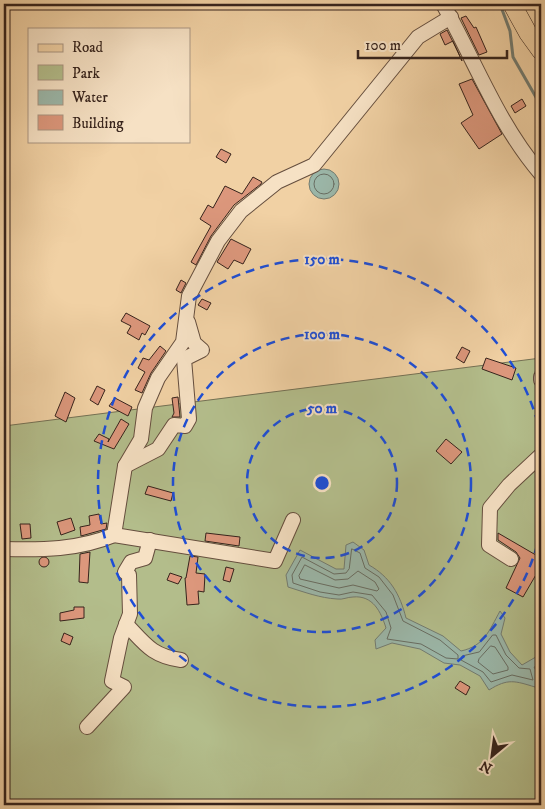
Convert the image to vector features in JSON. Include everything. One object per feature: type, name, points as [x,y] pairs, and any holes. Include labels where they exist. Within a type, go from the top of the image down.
[{"type":"main road","points":[[512,4],[528,33],[541,51]]},
{"type":"main road","points":[[525,4],[541,31]]},
{"type":"street","points":[[443,4],[506,123],[527,158],[541,174]]},
{"type":"street","points":[[114,535],[125,466],[141,439],[145,408],[158,378],[183,342],[189,296],[218,241],[241,211],[277,182],[314,165],[418,37],[451,18]]},
{"type":"street","points":[[125,466],[158,449],[174,425],[185,426],[190,419],[184,360],[202,350],[194,343],[186,317]]},
{"type":"street","points":[[511,559],[489,545],[490,508],[509,485],[541,455]]},
{"type":"street","points":[[4,549],[59,550],[100,541],[114,535],[275,561],[292,520]]},
{"type":"street","points":[[87,727],[124,687],[112,681],[121,638],[130,614],[129,575],[126,572],[131,562],[145,558],[150,540]]},
{"type":"street","points":[[126,624],[149,648],[163,657],[181,660]]},
{"type":"green space","points":[[541,358],[541,805],[4,805],[4,426]]},
{"type":"water","points":[[324,169],[335,173],[339,184],[335,195],[324,199],[313,195],[309,184],[313,173]]},
{"type":"water","points":[[353,542],[364,550],[369,565],[383,575],[393,587],[401,601],[406,618],[443,636],[461,651],[469,649],[485,637],[500,611],[505,618],[501,634],[510,652],[522,665],[541,654],[541,665],[534,667],[541,679],[535,687],[522,683],[507,682],[489,690],[480,676],[460,665],[444,663],[420,649],[392,643],[376,649],[375,640],[386,628],[382,616],[371,602],[360,597],[339,599],[324,597],[288,587],[286,575],[300,550],[336,569],[344,569],[346,545]]},
{"type":"building","points":[[466,16],[474,28],[476,27],[487,52],[479,55],[461,18]]},
{"type":"building","points":[[447,30],[453,41],[445,45],[440,34]]},
{"type":"building","points":[[472,79],[502,134],[479,149],[461,123],[473,115],[459,84]]},
{"type":"building","points":[[522,99],[526,106],[515,113],[511,106]]},
{"type":"building","points":[[221,149],[231,154],[226,163],[216,157]]},
{"type":"building","points":[[253,177],[262,182],[261,184],[234,205],[211,236],[196,265],[191,262],[211,226],[200,219],[208,205],[213,208],[225,186],[242,194]]},
{"type":"building","points":[[231,239],[251,249],[243,264],[234,260],[228,269],[217,262]]},
{"type":"building","points":[[181,280],[186,283],[181,293],[176,290]]},
{"type":"building","points":[[202,299],[211,303],[207,310],[198,305]]},
{"type":"building","points":[[126,313],[150,326],[145,335],[142,333],[139,340],[127,333],[131,326],[121,321]]},
{"type":"building","points":[[160,346],[166,351],[151,373],[142,393],[135,390],[145,372],[138,368],[143,358],[149,360]]},
{"type":"building","points":[[462,347],[470,351],[464,363],[456,358]]},
{"type":"building","points":[[486,358],[516,368],[512,380],[482,369]]},
{"type":"building","points":[[97,386],[105,390],[98,405],[90,400]]},
{"type":"building","points":[[65,392],[75,398],[66,422],[55,416]]},
{"type":"building","points":[[178,397],[180,417],[172,417],[174,413],[172,398]]},
{"type":"building","points":[[115,398],[132,407],[128,416],[109,406]]},
{"type":"building","points":[[121,419],[129,424],[114,449],[94,441],[99,434],[109,439],[108,442]]},
{"type":"building","points":[[446,439],[462,452],[451,464],[436,451]]},
{"type":"building","points":[[148,486],[173,493],[171,501],[145,494]]},
{"type":"building","points":[[99,514],[101,524],[107,523],[106,529],[81,536],[80,527],[90,525],[89,516]]},
{"type":"building","points":[[71,518],[75,530],[61,535],[57,522]]},
{"type":"building","points":[[20,524],[30,524],[31,538],[22,539]]},
{"type":"building","points":[[206,533],[240,537],[239,546],[205,541]]},
{"type":"building","points":[[498,533],[541,558],[537,573],[523,597],[506,588],[520,558],[516,552],[498,540]]},
{"type":"building","points":[[90,552],[88,583],[79,582],[80,554]]},
{"type":"building","points":[[190,556],[198,557],[196,573],[205,574],[204,592],[198,591],[199,604],[187,605],[185,578]]},
{"type":"building","points":[[44,557],[49,562],[44,567],[39,562]]},
{"type":"building","points":[[226,567],[234,569],[230,582],[223,580]]},
{"type":"building","points":[[170,573],[182,577],[178,584],[167,580]]},
{"type":"building","points":[[74,607],[84,607],[84,618],[60,621],[60,613],[74,610]]},
{"type":"building","points":[[64,633],[73,637],[70,645],[61,641]]},
{"type":"building","points":[[460,681],[470,687],[466,695],[455,688]]},
{"type":"waterway","points":[[500,4],[510,31],[513,57],[541,106]]}]
